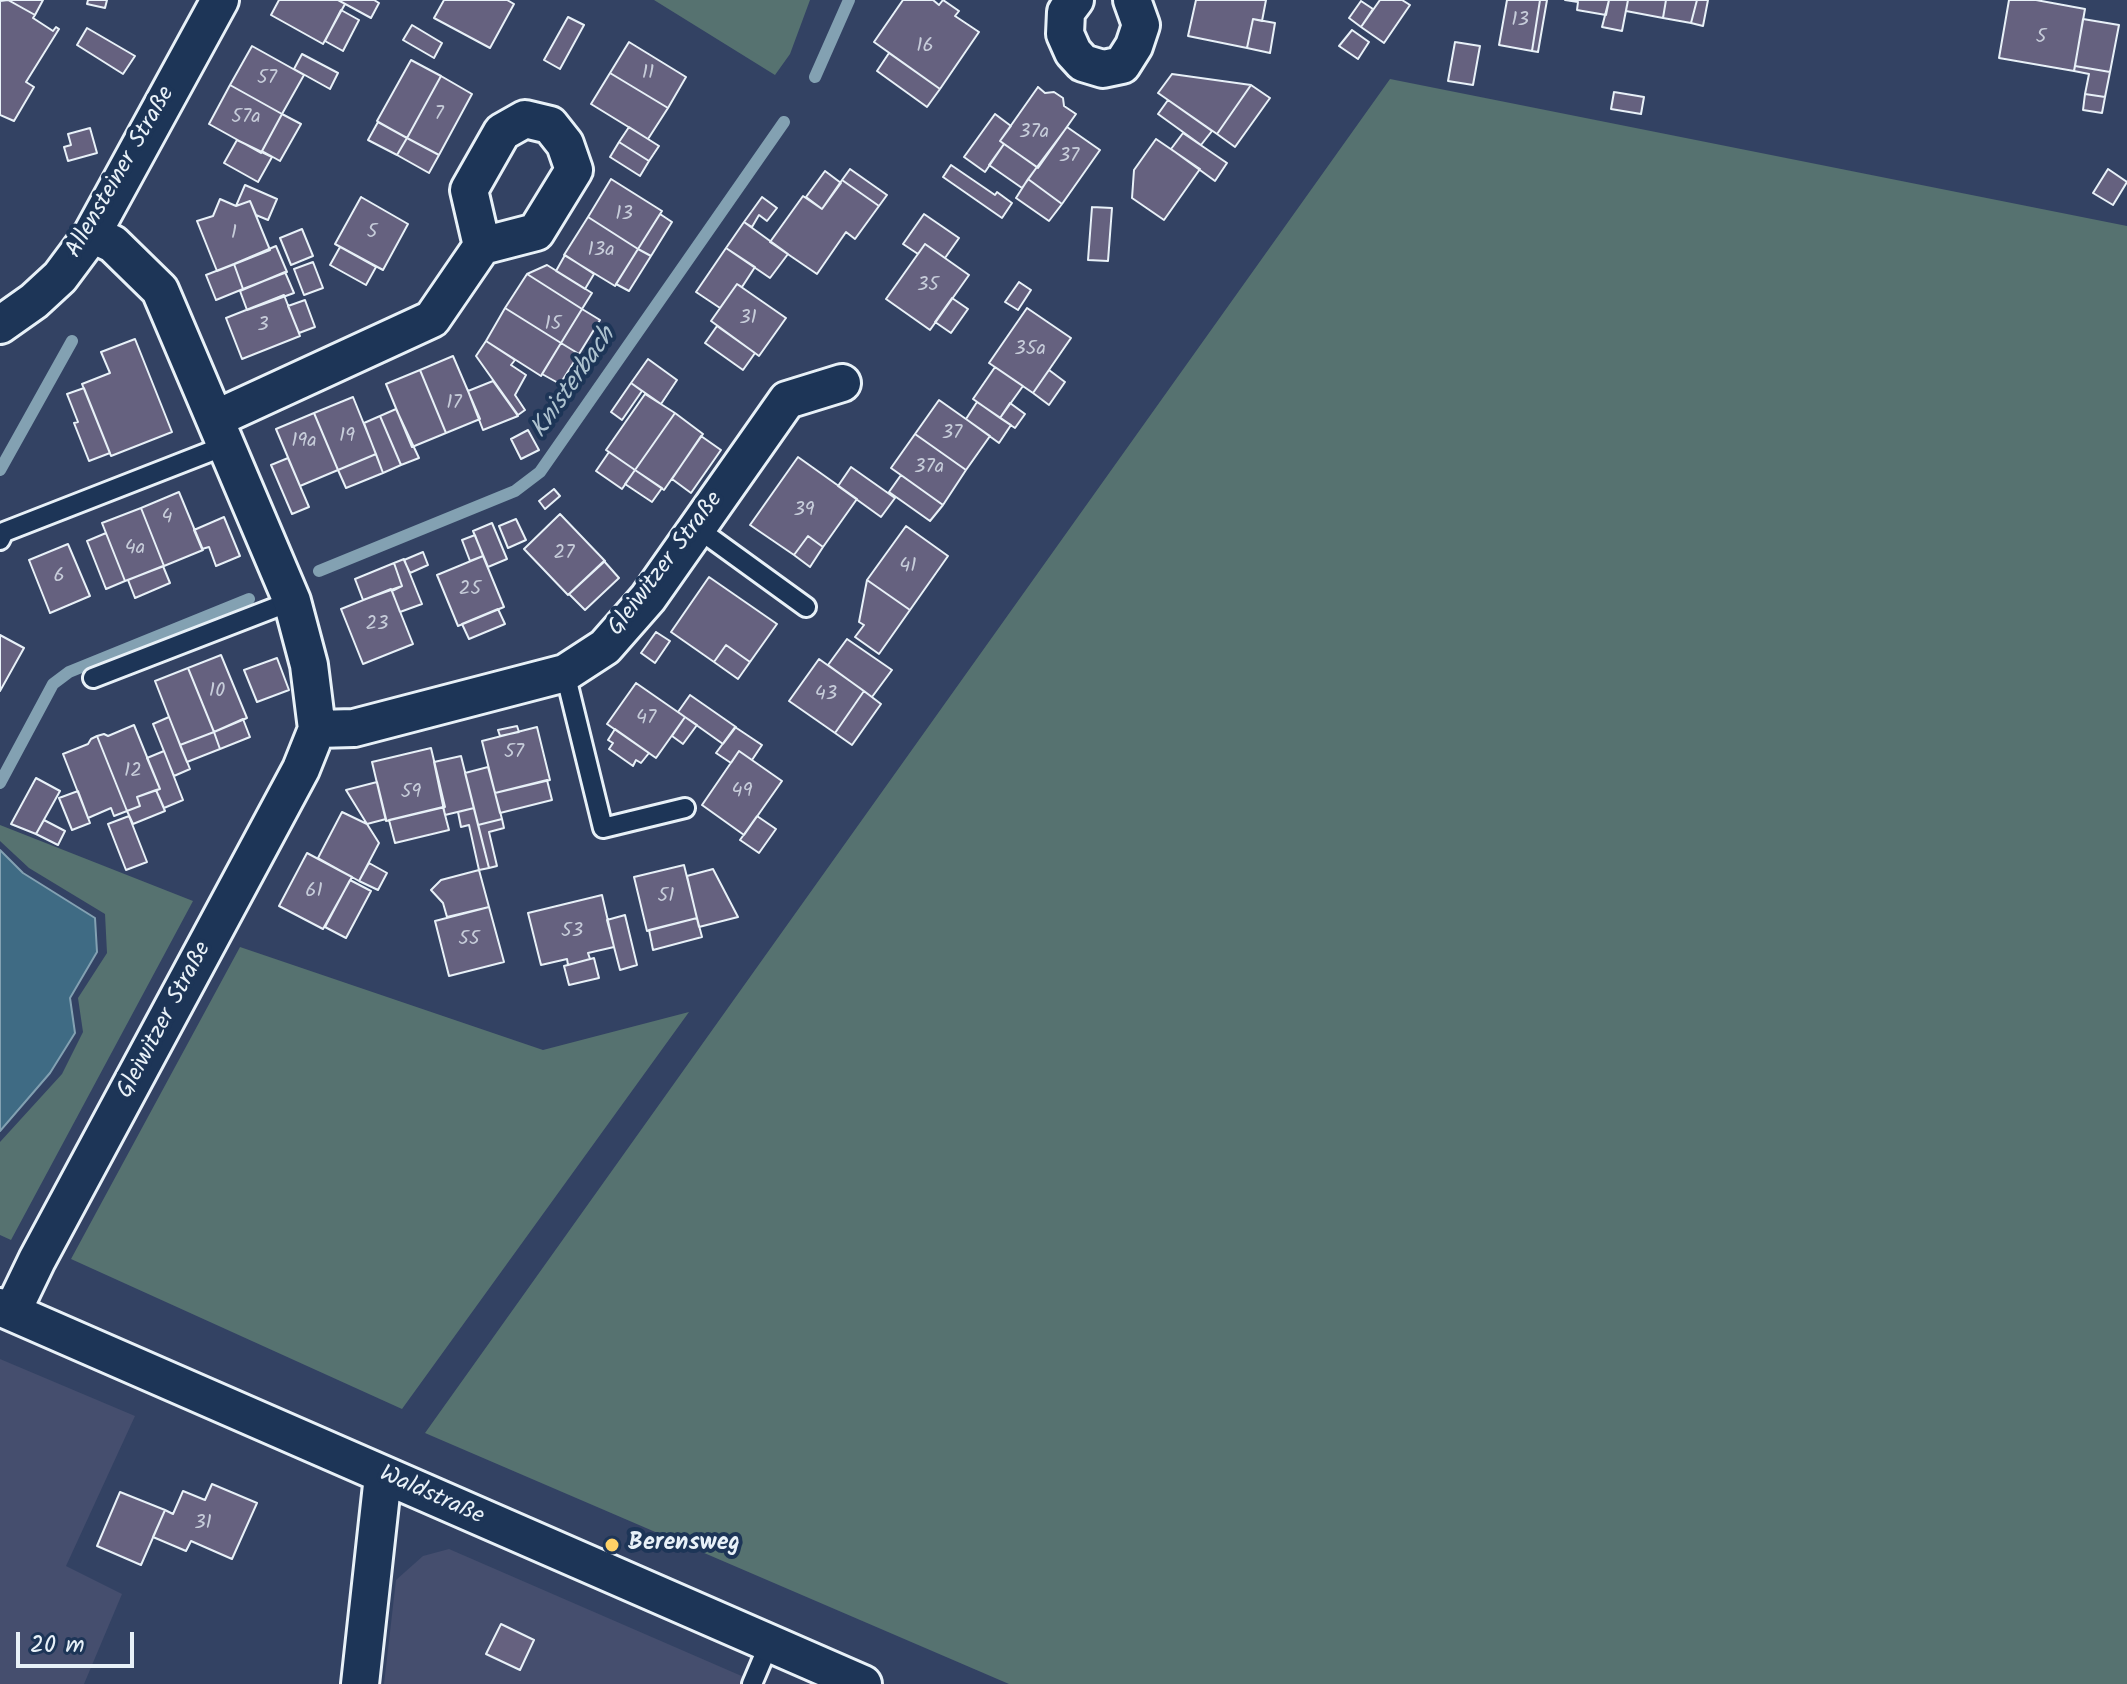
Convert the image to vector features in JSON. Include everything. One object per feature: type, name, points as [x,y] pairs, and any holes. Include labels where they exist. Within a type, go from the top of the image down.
[{"type":"street","name":"Allensteiner Straße","points":[[0,325],[34,301],[60,277],[92,234],[220,0]]},
{"type":"street","points":[[1075,0],[1066,12],[1065,34],[1073,52],[1083,63],[1103,69],[1122,65],[1134,46],[1141,25],[1132,0]]},
{"type":"street","name":"Gleiwitzer Straße","points":[[6,1310],[301,769],[317,729],[309,665],[292,601],[160,290],[113,244],[92,234]]},
{"type":"street","points":[[221,432],[432,319],[482,246]]},
{"type":"street","name":"Gleiwitzer Straße","points":[[317,729],[354,728],[565,673],[605,647],[648,598],[787,400],[842,383]]},
{"type":"street","name":"Waldstraße","points":[[6,1310],[863,1684]]},
{"type":"street","points":[[360,1684],[383,1476]]},
{"type":"lane","points":[[0,540],[4,532],[221,432]]},
{"type":"lane","points":[[697,528],[806,607]]},
{"type":"lane","points":[[93,678],[292,601]]},
{"type":"lane","points":[[565,673],[603,828],[685,808]]},
{"type":"lane","points":[[752,1684],[769,1644]]},
{"type":"shaded area","points":[[0,850],[23,873],[95,918],[97,952],[70,998],[75,1033],[50,1073],[0,1131]]},
{"type":"shaded area","points":[[0,1359],[135,1416],[66,1566],[122,1594],[84,1684],[0,1684]]},
{"type":"shaded area","points":[[449,1549],[760,1684],[384,1684],[396,1580],[423,1556]]},
{"type":"green space","points":[[654,0],[810,0],[790,54],[775,75]]},
{"type":"green space","points":[[1390,79],[2127,226],[2127,1684],[1009,1684],[425,1433]]},
{"type":"green space","points":[[0,825],[193,901],[11,1240],[0,1235],[0,1142],[62,1074],[83,1032],[78,998],[107,953],[105,914],[29,868],[0,841]]},
{"type":"green space","points":[[240,947],[543,1050],[689,1012],[402,1409],[71,1259]]},
{"type":"building","points":[[8,0],[35,15],[33,18],[53,31],[56,27],[59,29],[26,82],[34,87],[14,121],[0,115],[0,1]]},
{"type":"building","points":[[8,0],[43,0],[35,15]]},
{"type":"building","points":[[88,0],[107,0],[105,8],[87,4]]},
{"type":"building","points":[[279,0],[338,0],[345,4],[323,44],[271,15]]},
{"type":"building","points":[[338,0],[374,0],[379,3],[371,18]]},
{"type":"building","points":[[444,0],[507,0],[514,4],[490,48],[434,18]]},
{"type":"building","points":[[903,0],[933,0],[939,5],[943,0],[959,11],[955,16],[979,32],[940,89],[874,42]]},
{"type":"building","points":[[1196,0],[1266,0],[1262,21],[1253,19],[1247,48],[1188,36]]},
{"type":"building","points":[[1380,0],[1402,0],[1410,5],[1384,43],[1361,27]]},
{"type":"building","points":[[1507,0],[1540,0],[1532,51],[1499,45]]},
{"type":"building","points":[[1540,0],[1547,0],[1538,52],[1532,51]]},
{"type":"building","points":[[1565,0],[1609,0],[1606,15],[1577,10],[1578,2]]},
{"type":"building","points":[[1609,0],[1628,0],[1622,31],[1602,27]]},
{"type":"building","points":[[1628,0],[1666,0],[1663,18],[1626,11]]},
{"type":"building","points":[[1666,0],[1697,0],[1691,23],[1663,18]]},
{"type":"building","points":[[1697,0],[1708,0],[1703,26],[1691,23]]},
{"type":"building","points":[[2009,0],[2036,0],[2085,9],[2074,71],[1999,58]]},
{"type":"building","points":[[1361,1],[1373,9],[1361,27],[1349,18]]},
{"type":"building","points":[[341,10],[359,20],[343,51],[325,41]]},
{"type":"building","points":[[568,17],[584,25],[560,69],[544,60]]},
{"type":"building","points":[[1253,19],[1275,23],[1270,53],[1247,48]]},
{"type":"building","points":[[2083,19],[2119,25],[2110,72],[2075,66]]},
{"type":"building","points":[[412,25],[442,43],[434,58],[403,40]]},
{"type":"building","points":[[87,28],[135,56],[123,74],[77,45]]},
{"type":"building","points":[[1352,30],[1369,42],[1358,59],[1339,46]]},
{"type":"building","points":[[629,42],[686,77],[668,108],[610,73]]},
{"type":"building","points":[[1455,42],[1480,46],[1473,85],[1448,81]]},
{"type":"building","points":[[252,46],[304,75],[282,114],[230,85]]},
{"type":"building","points":[[889,53],[940,89],[927,107],[877,71]]},
{"type":"building","points":[[302,54],[338,73],[330,89],[294,69]]},
{"type":"building","points":[[411,60],[441,76],[407,138],[377,121]]},
{"type":"building","points":[[2075,66],[2110,72],[2105,97],[2085,94],[2089,74],[2074,71]]},
{"type":"building","points":[[610,73],[668,108],[648,139],[591,104]]},
{"type":"building","points":[[1172,74],[1251,85],[1217,134],[1158,93]]},
{"type":"building","points":[[441,76],[472,94],[439,155],[407,138]]},
{"type":"building","points":[[230,85],[282,114],[261,153],[209,124]]},
{"type":"building","points":[[1251,85],[1270,98],[1235,147],[1217,134]]},
{"type":"building","points":[[1038,87],[1045,93],[1054,92],[1063,98],[1064,106],[1076,114],[1038,168],[1000,141]]},
{"type":"building","points":[[1614,92],[1644,97],[1641,114],[1611,109]]},
{"type":"building","points":[[2085,94],[2105,97],[2102,113],[2083,110]]},
{"type":"building","points":[[1168,100],[1212,131],[1201,145],[1158,114]]},
{"type":"building","points":[[282,114],[301,124],[280,161],[262,151]]},
{"type":"building","points":[[995,114],[1011,126],[1000,141],[1004,144],[985,172],[964,157]]},
{"type":"building","points":[[378,122],[407,138],[397,155],[368,140]]},
{"type":"building","points":[[629,127],[659,146],[649,161],[619,142]]},
{"type":"building","points":[[1067,127],[1100,150],[1062,204],[1028,179]]},
{"type":"building","points":[[90,128],[97,153],[68,161],[64,147],[71,145],[68,134]]},
{"type":"building","points":[[1183,133],[1227,163],[1215,181],[1171,149]]},
{"type":"building","points":[[407,138],[439,155],[429,173],[397,155]]},
{"type":"building","points":[[1156,139],[1200,169],[1164,220],[1132,198],[1134,170]]},
{"type":"building","points":[[237,140],[272,157],[258,182],[224,163]]},
{"type":"building","points":[[619,142],[649,161],[640,176],[610,157]]},
{"type":"building","points":[[1004,144],[1037,167],[1022,188],[989,165]]},
{"type":"building","points":[[951,165],[1012,203],[1002,218],[943,177]]},
{"type":"building","points":[[850,169],[887,195],[879,206],[842,180]]},
{"type":"building","points":[[2108,169],[2127,182],[2113,205],[2093,193]]},
{"type":"building","points":[[825,171],[841,183],[822,209],[806,197]]},
{"type":"building","points":[[611,179],[662,211],[638,249],[588,217]]},
{"type":"building","points":[[1028,179],[1062,204],[1049,221],[1016,198]]},
{"type":"building","points":[[842,180],[879,206],[855,239],[846,232],[817,274],[770,242],[803,196],[822,209]]},
{"type":"building","points":[[245,185],[277,199],[268,220],[256,215],[250,201],[236,206]]},
{"type":"building","points":[[361,197],[408,224],[383,270],[335,244]]},
{"type":"building","points":[[762,197],[777,208],[767,221],[759,215],[752,227],[744,222]]},
{"type":"building","points":[[220,199],[236,206],[250,201],[270,250],[217,271],[197,221],[213,216]]},
{"type":"building","points":[[1092,207],[1112,208],[1108,261],[1088,260]]},
{"type":"building","points":[[660,214],[672,222],[651,256],[638,249]]},
{"type":"building","points":[[924,214],[959,238],[945,258],[925,244],[918,254],[903,244]]},
{"type":"building","points":[[588,217],[638,249],[615,286],[564,255]]},
{"type":"building","points":[[744,222],[788,254],[770,278],[726,248]]},
{"type":"building","points":[[302,229],[313,256],[291,265],[280,238]]},
{"type":"building","points":[[925,244],[969,275],[930,330],[886,299]]},
{"type":"building","points":[[276,246],[287,272],[243,289],[234,264]]},
{"type":"building","points":[[340,247],[376,267],[366,285],[330,265]]},
{"type":"building","points":[[726,248],[755,267],[742,287],[737,284],[720,308],[696,292]]},
{"type":"building","points":[[638,249],[651,256],[629,291],[616,284]]},
{"type":"building","points":[[565,255],[594,274],[585,289],[556,271]]},
{"type":"building","points":[[313,262],[323,288],[304,295],[294,269]]},
{"type":"building","points":[[234,264],[243,289],[216,300],[206,275]]},
{"type":"building","points":[[547,265],[592,293],[582,309],[527,274]]},
{"type":"building","points":[[285,272],[294,293],[247,310],[240,291]]},
{"type":"building","points":[[527,274],[582,309],[561,343],[505,308]]},
{"type":"building","points":[[1019,282],[1031,290],[1018,310],[1005,302]]},
{"type":"building","points":[[737,284],[786,318],[759,356],[711,321]]},
{"type":"building","points":[[284,295],[300,336],[242,359],[226,318]]},
{"type":"building","points":[[952,298],[968,309],[951,333],[935,322]]},
{"type":"building","points":[[305,300],[315,327],[299,333],[288,306]]},
{"type":"building","points":[[505,308],[561,343],[541,376],[486,341]]},
{"type":"building","points":[[1027,308],[1071,338],[1033,393],[989,363]]},
{"type":"building","points":[[582,309],[600,320],[579,354],[561,343]]},
{"type":"building","points":[[717,326],[755,353],[743,370],[705,343]]},
{"type":"building","points":[[135,339],[172,432],[111,456],[82,384],[110,373],[101,352]]},
{"type":"building","points":[[486,341],[515,360],[511,365],[526,375],[515,395],[525,410],[518,415],[476,356]]},
{"type":"building","points":[[561,343],[579,354],[560,384],[542,374]]},
{"type":"building","points":[[453,356],[480,419],[446,433],[420,370]]},
{"type":"building","points":[[648,359],[677,380],[661,404],[631,383]]},
{"type":"building","points":[[995,367],[1023,386],[1000,418],[973,399]]},
{"type":"building","points":[[420,370],[446,433],[412,447],[386,384]]},
{"type":"building","points":[[1049,370],[1065,382],[1049,405],[1033,393]]},
{"type":"building","points":[[493,381],[518,416],[483,430],[468,391]]},
{"type":"building","points":[[631,383],[642,391],[622,420],[611,412]]},
{"type":"building","points":[[84,388],[110,453],[89,461],[67,394]]},
{"type":"building","points":[[645,394],[675,413],[635,470],[606,450]]},
{"type":"building","points":[[353,397],[376,454],[338,470],[314,413]]},
{"type":"building","points":[[939,400],[990,436],[966,470],[915,434]]},
{"type":"building","points":[[977,402],[1011,425],[999,443],[966,419]]},
{"type":"building","points":[[1010,403],[1025,414],[1015,428],[1000,418]]},
{"type":"building","points":[[396,409],[419,458],[401,465],[380,416]]},
{"type":"building","points":[[314,413],[338,470],[300,486],[276,429]]},
{"type":"building","points":[[675,413],[703,434],[664,490],[635,470]]},
{"type":"building","points":[[380,416],[401,465],[383,473],[364,423]]},
{"type":"building","points":[[528,430],[539,450],[521,459],[511,439]]},
{"type":"building","points":[[915,434],[966,470],[943,505],[891,468]]},
{"type":"building","points":[[701,436],[721,450],[691,493],[672,479]]},
{"type":"building","points":[[609,452],[635,470],[622,489],[596,471]]},
{"type":"building","points":[[376,454],[383,473],[346,488],[338,470]]},
{"type":"building","points":[[798,457],[857,499],[823,547],[808,536],[794,555],[750,525]]},
{"type":"building","points":[[288,458],[309,507],[292,514],[271,465]]},
{"type":"building","points":[[851,467],[895,498],[881,517],[838,486]]},
{"type":"building","points":[[635,470],[662,488],[652,502],[625,484]]},
{"type":"building","points":[[901,475],[943,505],[930,521],[889,492]]},
{"type":"building","points":[[554,489],[560,496],[545,509],[539,501]]},
{"type":"building","points":[[179,492],[203,550],[164,566],[141,508]]},
{"type":"building","points":[[141,508],[164,566],[125,581],[102,523]]},
{"type":"building","points":[[560,514],[605,561],[568,595],[524,549]]},
{"type":"building","points":[[224,517],[240,556],[216,566],[209,547],[202,549],[194,530]]},
{"type":"building","points":[[516,519],[526,540],[508,548],[499,526]]},
{"type":"building","points":[[492,523],[507,559],[488,567],[473,531]]},
{"type":"building","points":[[906,526],[948,556],[910,610],[867,580]]},
{"type":"building","points":[[106,533],[125,581],[106,589],[87,541]]},
{"type":"building","points":[[475,535],[483,556],[470,561],[462,540]]},
{"type":"building","points":[[808,536],[823,547],[810,567],[794,555]]},
{"type":"building","points":[[68,544],[90,596],[50,613],[29,560]]},
{"type":"building","points":[[423,552],[428,565],[410,573],[404,560]]},
{"type":"building","points":[[483,556],[504,607],[458,626],[437,575]]},
{"type":"building","points":[[404,559],[422,604],[400,612],[392,591],[402,586],[394,563]]},
{"type":"building","points":[[604,561],[619,578],[585,610],[569,594]]},
{"type":"building","points":[[394,563],[402,586],[363,600],[355,579]]},
{"type":"building","points":[[163,566],[170,583],[135,598],[128,580]]},
{"type":"building","points":[[709,577],[777,624],[750,662],[726,645],[714,662],[671,632]]},
{"type":"building","points":[[867,580],[910,610],[879,654],[855,637],[864,625],[859,622]]},
{"type":"building","points":[[391,589],[413,644],[363,664],[341,609]]},
{"type":"building","points":[[498,609],[505,624],[469,639],[462,624]]},
{"type":"building","points":[[656,632],[670,641],[655,663],[641,653]]},
{"type":"building","points":[[0,635],[24,648],[0,691]]},
{"type":"building","points":[[847,639],[892,670],[872,697],[828,665]]},
{"type":"building","points":[[726,645],[750,662],[738,679],[714,662]]},
{"type":"building","points":[[221,655],[247,718],[214,732],[188,668]]},
{"type":"building","points":[[277,658],[289,690],[257,702],[244,670]]},
{"type":"building","points":[[819,659],[864,691],[835,733],[789,701]]},
{"type":"building","points":[[188,668],[214,732],[180,745],[155,681]]},
{"type":"building","points":[[636,683],[685,717],[656,758],[607,724]]},
{"type":"building","points":[[864,691],[881,704],[852,745],[835,733]]},
{"type":"building","points":[[690,695],[736,727],[723,744],[678,712]]},
{"type":"building","points":[[169,717],[190,769],[174,776],[153,724]]},
{"type":"building","points":[[685,717],[697,725],[683,744],[672,736]]},
{"type":"building","points":[[243,719],[250,737],[220,749],[214,732]]},
{"type":"building","points":[[134,725],[160,789],[137,797],[140,806],[127,811],[97,736],[108,736]]},
{"type":"building","points":[[517,726],[519,732],[500,736],[498,730]]},
{"type":"building","points":[[537,727],[550,780],[495,793],[482,741]]},
{"type":"building","points":[[735,727],[762,745],[752,760],[739,751],[731,763],[716,753]]},
{"type":"building","points":[[615,729],[649,753],[641,763],[636,760],[633,766],[609,749],[613,743],[608,740]]},
{"type":"building","points":[[214,732],[220,749],[187,762],[180,745]]},
{"type":"building","points":[[97,736],[127,811],[114,816],[111,808],[88,818],[63,754],[88,744]]},
{"type":"building","points":[[431,748],[445,807],[386,821],[372,762]]},
{"type":"building","points":[[164,751],[183,800],[164,808],[147,758]]},
{"type":"building","points":[[739,751],[782,781],[744,835],[702,805]]},
{"type":"building","points":[[461,756],[474,808],[445,815],[434,762]]},
{"type":"building","points":[[488,767],[502,819],[478,825],[465,773]]},
{"type":"building","points":[[36,778],[60,791],[36,834],[11,824]]},
{"type":"building","points":[[547,780],[552,800],[500,813],[495,793]]},
{"type":"building","points":[[377,782],[386,819],[367,824],[346,790]]},
{"type":"building","points":[[156,790],[165,811],[133,824],[127,811],[140,806],[137,797]]},
{"type":"building","points":[[78,791],[90,823],[72,830],[59,798]]},
{"type":"building","points":[[443,807],[449,830],[395,843],[389,820]]},
{"type":"building","points":[[474,808],[489,868],[479,870],[469,825],[461,827],[458,812]]},
{"type":"building","points":[[342,812],[367,824],[379,843],[359,881],[318,858]]},
{"type":"building","points":[[129,816],[147,862],[126,870],[108,824]]},
{"type":"building","points":[[757,816],[776,829],[759,853],[740,840]]},
{"type":"building","points":[[502,819],[504,828],[489,832],[497,866],[489,868],[478,825]]},
{"type":"building","points":[[44,820],[65,831],[58,845],[36,834]]},
{"type":"building","points":[[307,853],[352,877],[323,929],[279,906]]},
{"type":"building","points":[[369,863],[387,873],[378,890],[359,881]]},
{"type":"building","points":[[684,865],[697,918],[647,931],[634,877]]},
{"type":"building","points":[[713,869],[738,917],[699,927],[687,876]]},
{"type":"building","points":[[479,870],[489,907],[447,917],[443,903],[431,890],[441,880]]},
{"type":"building","points":[[350,880],[371,891],[346,938],[325,927]]},
{"type":"building","points":[[602,895],[614,947],[588,953],[590,959],[568,965],[567,959],[541,965],[528,913]]},
{"type":"building","points":[[489,907],[504,962],[449,976],[435,921]]},
{"type":"building","points":[[625,915],[637,965],[620,970],[607,920]]},
{"type":"building","points":[[697,918],[702,937],[653,950],[649,930]]},
{"type":"building","points":[[594,958],[599,978],[569,985],[564,966]]},
{"type":"building","points":[[212,1484],[257,1503],[232,1559],[191,1541],[186,1551],[153,1537],[165,1510],[173,1514],[183,1491],[205,1500]]},
{"type":"building","points":[[120,1492],[165,1510],[141,1565],[97,1546]]},
{"type":"building","points":[[501,1624],[534,1640],[520,1670],[486,1654]]},
{"type":"waterway","name":"Knisterbach","points":[[815,77],[849,0]]},
{"type":"waterway","name":"Knisterbach","points":[[319,571],[515,491],[540,472],[784,122]]},
{"type":"waterway","points":[[0,470],[72,341]]},
{"type":"waterway","name":"Knisterbach","points":[[0,783],[53,684],[69,672],[249,599]]},
{"type":"place","name":"Berensweg","points":[[612,1545]]}]
